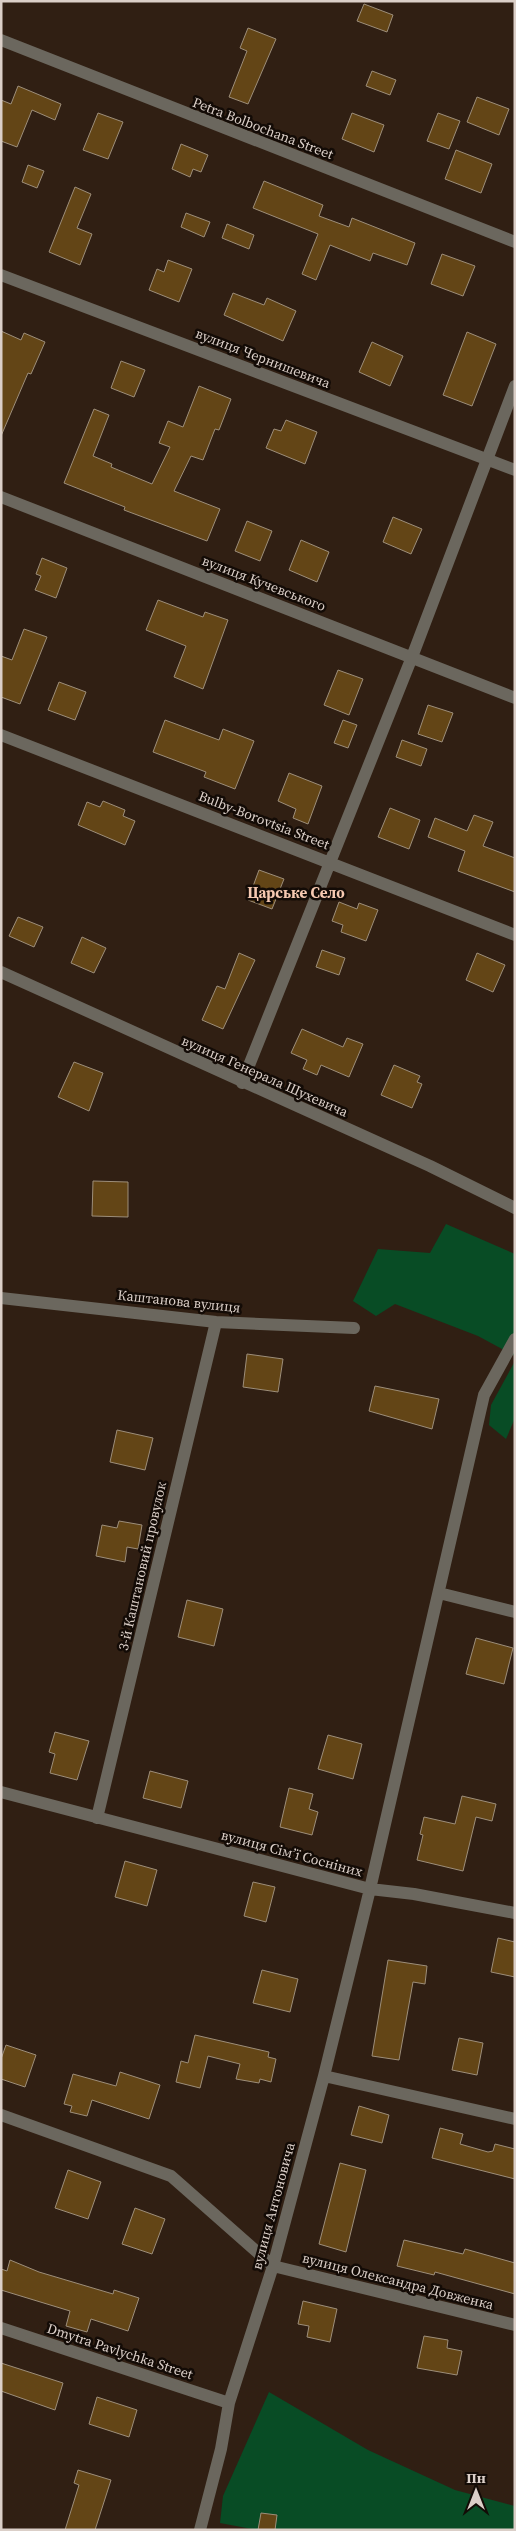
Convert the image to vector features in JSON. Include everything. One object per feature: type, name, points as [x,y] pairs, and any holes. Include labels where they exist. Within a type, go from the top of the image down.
[{"type":"street","name":"Petra Bolbochana Street","points":[[1,40],[515,242]]},
{"type":"street","name":"вулиця Чернишевича","points":[[1,274],[515,470]]},
{"type":"street","points":[[242,1083],[332,862],[515,386]]},
{"type":"street","name":"вулиця Кучевського","points":[[1,497],[515,698]]},
{"type":"street","name":"Bulby-Borovtsia Street","points":[[1,735],[332,862],[515,935]]},
{"type":"street","name":"вулиця Генерала Шухевича","points":[[1,972],[242,1083],[430,1166],[515,1208]]},
{"type":"street","name":"Каштанова вулиця","points":[[1,1298],[216,1322],[354,1328]]},
{"type":"street","name":"3-й Каштановий провулок","points":[[97,1818],[216,1322]]},
{"type":"street","points":[[515,1339],[484,1395],[439,1594],[515,1612]]},
{"type":"street","name":"вулиця Сім’ї Сосніних","points":[[1,1792],[370,1889],[439,1594]]},
{"type":"street","points":[[370,1889],[414,1894],[515,1913]]},
{"type":"street","name":"вулиця Антоновича","points":[[200,2530],[221,2449],[230,2403],[273,2266],[324,2076],[370,1889]]},
{"type":"street","points":[[324,2076],[515,2119]]},
{"type":"street","points":[[1,2115],[171,2176],[273,2266]]},
{"type":"street","name":"вулиця Олександра Довженка","points":[[273,2266],[515,2325]]},
{"type":"street","name":"Dmytra Pavlychka Street","points":[[1,2328],[230,2403]]},
{"type":"green space","points":[[446,1224],[515,1254],[515,1356],[478,1336],[395,1304],[376,1316],[353,1301],[378,1249],[430,1253]]},
{"type":"green space","points":[[515,1361],[515,1418],[506,1439],[489,1425],[491,1405]]},
{"type":"green space","points":[[269,2392],[368,2450],[455,2490],[515,2506],[515,2530],[258,2530],[220,2523],[223,2496]]},
{"type":"building","points":[[364,4],[393,15],[387,32],[357,21]]},
{"type":"building","points":[[248,28],[276,39],[248,104],[229,97],[247,51],[240,48]]},
{"type":"building","points":[[372,71],[396,80],[390,95],[366,86]]},
{"type":"building","points":[[18,86],[61,104],[55,120],[32,110],[17,147],[1,141],[1,100],[11,104]]},
{"type":"building","points":[[477,97],[509,109],[499,135],[467,122]]},
{"type":"building","points":[[98,113],[123,122],[108,159],[83,150]]},
{"type":"building","points":[[352,113],[384,125],[374,152],[342,139]]},
{"type":"building","points":[[438,113],[460,121],[449,149],[427,141]]},
{"type":"building","points":[[181,144],[208,155],[201,172],[193,169],[190,177],[172,169]]},
{"type":"building","points":[[456,150],[492,164],[481,193],[445,179]]},
{"type":"building","points":[[28,165],[44,171],[37,188],[22,182]]},
{"type":"building","points":[[264,181],[323,205],[319,216],[349,227],[352,218],[415,243],[407,265],[373,253],[370,261],[330,245],[316,280],[302,274],[318,234],[253,208]]},
{"type":"building","points":[[75,187],[91,194],[77,228],[92,234],[80,265],[49,252]]},
{"type":"building","points":[[186,213],[210,222],[204,237],[181,227]]},
{"type":"building","points":[[227,224],[254,235],[249,249],[222,238]]},
{"type":"building","points":[[442,254],[475,266],[463,296],[431,284]]},
{"type":"building","points":[[168,260],[192,269],[179,302],[149,290],[157,269],[164,272]]},
{"type":"building","points":[[233,293],[264,305],[267,298],[296,311],[283,341],[224,315]]},
{"type":"building","points":[[1,331],[21,340],[24,333],[45,342],[31,374],[28,373],[1,436]]},
{"type":"building","points":[[467,332],[496,344],[472,406],[443,395]]},
{"type":"building","points":[[372,342],[403,356],[390,386],[359,372]]},
{"type":"building","points":[[121,361],[145,370],[134,397],[111,388]]},
{"type":"building","points":[[199,386],[231,399],[219,430],[215,429],[203,460],[191,456],[174,491],[220,509],[207,541],[124,510],[125,507],[64,483],[94,409],[109,415],[93,456],[112,464],[111,467],[152,484],[170,447],[159,443],[168,421],[183,427]]},
{"type":"building","points":[[286,420],[317,432],[305,464],[266,448],[274,429],[281,431]]},
{"type":"building","points":[[393,517],[422,529],[411,554],[383,542]]},
{"type":"building","points":[[247,521],[272,531],[260,561],[235,551]]},
{"type":"building","points":[[301,540],[329,552],[317,582],[289,570]]},
{"type":"building","points":[[42,558],[67,568],[56,598],[35,590],[41,576],[36,574]]},
{"type":"building","points":[[158,600],[203,617],[205,612],[228,620],[203,689],[174,677],[186,646],[146,630]]},
{"type":"building","points":[[24,629],[47,637],[20,704],[1,697],[1,656],[12,660]]},
{"type":"building","points":[[338,670],[363,679],[349,715],[324,705]]},
{"type":"building","points":[[59,682],[86,692],[75,720],[48,710]]},
{"type":"building","points":[[428,705],[453,713],[442,742],[418,734]]},
{"type":"building","points":[[165,720],[219,740],[223,729],[254,741],[235,789],[204,777],[206,772],[153,752]]},
{"type":"building","points":[[343,720],[357,725],[348,748],[334,743]]},
{"type":"building","points":[[402,740],[427,749],[421,766],[396,757]]},
{"type":"building","points":[[289,773],[322,786],[308,824],[293,818],[296,809],[278,801]]},
{"type":"building","points":[[103,801],[125,810],[123,816],[135,821],[125,845],[78,825],[87,802],[100,807]]},
{"type":"building","points":[[390,808],[420,820],[409,849],[378,837]]},
{"type":"building","points":[[474,815],[493,822],[483,846],[515,858],[515,892],[458,871],[465,851],[428,837],[435,818],[467,831]]},
{"type":"building","points":[[259,870],[284,879],[272,909],[248,900]]},
{"type":"building","points":[[339,902],[357,909],[359,903],[378,910],[366,941],[341,932],[343,925],[332,921]]},
{"type":"building","points":[[18,917],[43,927],[34,947],[9,936]]},
{"type":"building","points":[[82,937],[106,948],[94,973],[71,963]]},
{"type":"building","points":[[322,950],[345,958],[339,975],[316,967]]},
{"type":"building","points":[[239,953],[255,960],[223,1029],[202,1020],[217,986],[225,989]]},
{"type":"building","points":[[477,953],[505,965],[493,992],[466,980]]},
{"type":"building","points":[[302,1029],[343,1047],[347,1038],[363,1044],[349,1077],[321,1065],[317,1075],[303,1069],[307,1060],[291,1053]]},
{"type":"building","points":[[74,1062],[103,1073],[89,1111],[58,1097]]},
{"type":"building","points":[[394,1065],[420,1076],[417,1082],[422,1084],[412,1108],[381,1095]]},
{"type":"building","points":[[93,1181],[128,1182],[128,1217],[92,1216]]},
{"type":"building","points":[[247,1354],[283,1359],[278,1392],[243,1387]]},
{"type":"building","points":[[375,1386],[439,1399],[432,1429],[369,1411]]},
{"type":"building","points":[[117,1430],[153,1438],[145,1470],[110,1462]]},
{"type":"building","points":[[119,1521],[142,1525],[138,1549],[127,1547],[125,1562],[96,1556],[102,1525],[117,1528]]},
{"type":"building","points":[[187,1600],[223,1609],[214,1646],[178,1637]]},
{"type":"building","points":[[476,1638],[513,1648],[504,1684],[466,1674]]},
{"type":"building","points":[[55,1732],[89,1741],[77,1780],[50,1773],[55,1754],[49,1752]]},
{"type":"building","points":[[328,1735],[362,1744],[353,1779],[318,1769]]},
{"type":"building","points":[[150,1771],[188,1781],[181,1808],[143,1798]]},
{"type":"building","points":[[289,1788],[313,1794],[309,1809],[318,1812],[312,1835],[280,1827]]},
{"type":"building","points":[[462,1796],[496,1804],[492,1821],[476,1817],[463,1871],[417,1860],[423,1835],[420,1834],[424,1817],[455,1824]]},
{"type":"building","points":[[125,1861],[157,1870],[147,1906],[115,1897]]},
{"type":"building","points":[[253,1882],[275,1887],[266,1922],[244,1916]]},
{"type":"building","points":[[498,1938],[515,1942],[515,1977],[491,1972]]},
{"type":"building","points":[[388,1960],[427,1966],[425,1984],[413,1982],[399,2060],[372,2056]]},
{"type":"building","points":[[262,1970],[298,1979],[290,2012],[253,2003]]},
{"type":"building","points":[[195,2035],[269,2052],[268,2057],[276,2059],[271,2082],[260,2079],[259,2083],[236,2079],[240,2064],[208,2056],[200,2088],[176,2082],[181,2061],[188,2063]]},
{"type":"building","points":[[459,2038],[483,2043],[477,2075],[452,2070]]},
{"type":"building","points":[[6,2045],[36,2055],[25,2087],[1,2079],[1,2059]]},
{"type":"building","points":[[120,2072],[160,2085],[149,2119],[92,2100],[87,2116],[70,2112],[72,2106],[64,2104],[73,2074],[116,2086]]},
{"type":"building","points":[[359,2106],[389,2115],[382,2143],[351,2135]]},
{"type":"building","points":[[440,2128],[463,2134],[460,2144],[488,2152],[493,2151],[495,2144],[515,2149],[515,2179],[432,2158]]},
{"type":"building","points":[[340,2163],[366,2170],[346,2252],[319,2244]]},
{"type":"building","points":[[68,2170],[101,2182],[88,2219],[55,2208]]},
{"type":"building","points":[[135,2208],[165,2219],[152,2254],[122,2244]]},
{"type":"building","points":[[404,2240],[463,2254],[465,2249],[515,2263],[515,2294],[435,2272],[434,2275],[397,2266]]},
{"type":"building","points":[[10,2260],[39,2272],[113,2294],[114,2290],[139,2298],[128,2331],[91,2319],[87,2332],[66,2326],[70,2311],[1,2290],[1,2269],[7,2271]]},
{"type":"building","points":[[303,2301],[337,2309],[330,2342],[307,2337],[309,2326],[298,2324]]},
{"type":"building","points":[[424,2336],[448,2340],[447,2348],[462,2351],[457,2375],[417,2368]]},
{"type":"building","points":[[1,2363],[63,2383],[55,2410],[1,2391]]},
{"type":"building","points":[[97,2397],[137,2410],[129,2437],[89,2424]]},
{"type":"building","points":[[78,2470],[111,2480],[95,2530],[65,2530],[79,2485],[74,2483]]},
{"type":"building","points":[[261,2513],[277,2515],[275,2530],[258,2530]]},
{"type":"district","name":"Царське Село","points":[[296,893]]}]
